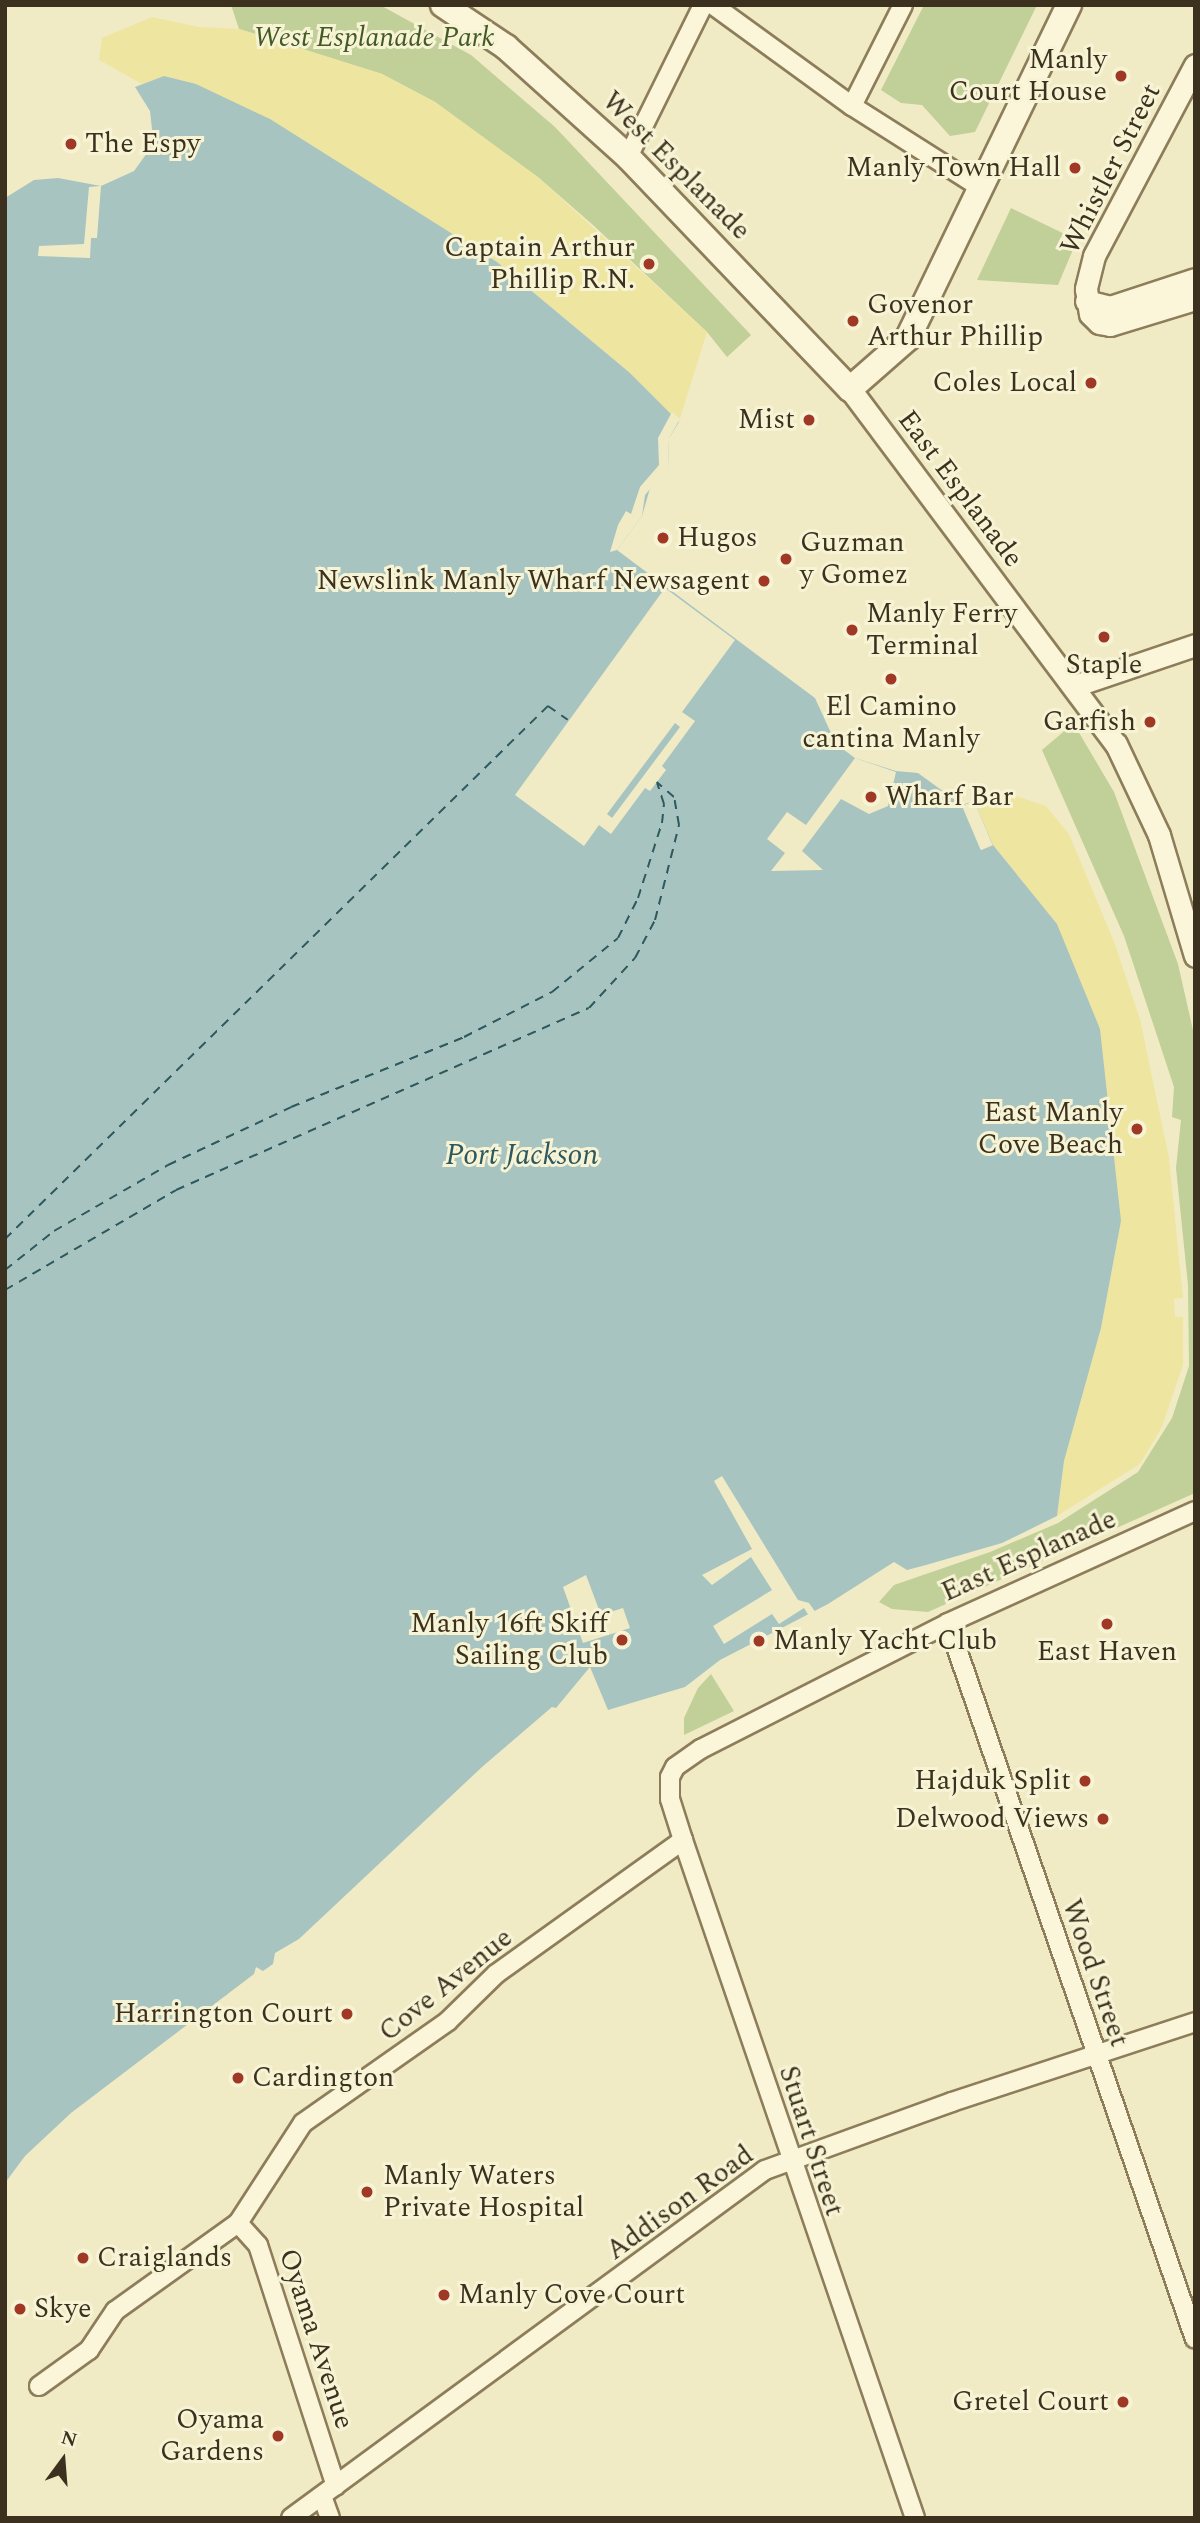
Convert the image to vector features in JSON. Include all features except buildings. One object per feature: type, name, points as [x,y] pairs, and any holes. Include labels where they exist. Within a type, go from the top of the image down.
[{"type":"main road","name":"West Esplanade","points":[[443,5],[506,47],[628,158],[850,389]]},
{"type":"main road","points":[[850,389],[908,338],[1069,5]]},
{"type":"street","points":[[628,158],[703,5]]},
{"type":"street","points":[[713,5],[852,106],[981,188]]},
{"type":"street","points":[[852,106],[903,5]]},
{"type":"street","name":"Whistler Street","points":[[1086,301],[1094,257],[1195,65]]},
{"type":"street","points":[[1086,301],[1110,307],[1195,279]]},
{"type":"street","points":[[1086,301],[1094,319],[1110,325],[1195,299]]},
{"type":"street","name":"East Esplanade","points":[[850,389],[1074,686],[1134,777],[1159,835],[1195,956]]},
{"type":"street","points":[[1074,686],[1195,645]]},
{"type":"street","name":"East Esplanade","points":[[670,1777],[674,1768],[701,1749],[948,1623],[1195,1511]]},
{"type":"street","name":"Wood Street","points":[[948,1623],[1195,2339]]},
{"type":"street","name":"Stuart Street","points":[[670,1777],[670,1799],[683,1840],[911,2516]]},
{"type":"street","name":"Cove Avenue","points":[[238,2223],[303,2123],[448,2021],[496,1974],[683,1840]]},
{"type":"street","name":"Addison Road","points":[[298,2515],[765,2170],[1195,2022]]},
{"type":"street","points":[[39,2386],[89,2350],[115,2311],[238,2223]]},
{"type":"street","name":"Oyama Avenue","points":[[238,2223],[258,2245],[329,2491],[330,2518]]},
{"type":"green space","name":"West Esplanade Park","points":[[231,5],[380,5],[471,55],[555,127],[751,335],[727,357],[707,332],[593,225],[539,178],[435,102],[382,74],[239,29]]},
{"type":"green space","points":[[924,5],[1037,5],[975,132],[950,136],[922,105],[901,103],[881,90]]},
{"type":"green space","points":[[1011,208],[1077,240],[1058,285],[977,280]]},
{"type":"green space","points":[[1069,727],[1078,731],[1114,792],[1178,964],[1195,1039],[1195,1493],[928,1612],[892,1609],[879,1602],[894,1585],[990,1552],[1058,1523],[1138,1472],[1172,1418],[1189,1366],[1188,1285],[1176,1168],[1181,1120],[1172,1117],[1174,1087],[1124,936],[1042,750]]},
{"type":"green space","points":[[711,1674],[734,1711],[684,1735],[684,1718],[698,1688]]},
{"type":"sand","points":[[152,17],[199,27],[239,29],[382,74],[435,102],[539,178],[707,332],[679,422],[630,373],[497,262],[196,84],[164,76],[142,84],[99,60],[102,38]]},
{"type":"sand","name":"East Manly Cove Beach","points":[[1010,794],[1046,806],[1069,834],[1115,944],[1140,1019],[1169,1158],[1183,1298],[1174,1299],[1175,1317],[1183,1317],[1183,1365],[1162,1427],[1140,1464],[1057,1516],[1064,1461],[1101,1328],[1121,1221],[1057,924],[993,845],[974,801]]},
{"type":"water","name":"Port Jackson","points":[[164,76],[196,84],[270,119],[497,262],[630,373],[679,422],[669,438],[668,468],[651,485],[642,516],[617,550],[815,698],[836,744],[855,758],[896,771],[918,773],[962,805],[974,801],[993,845],[1057,924],[1100,1029],[1121,1221],[1101,1328],[1064,1461],[1057,1516],[1002,1543],[926,1565],[907,1570],[894,1562],[828,1604],[720,1660],[685,1687],[608,1710],[590,1667],[556,1708],[552,1707],[482,1767],[299,1939],[275,1953],[273,1964],[263,1971],[256,1967],[254,1974],[71,2113],[25,2156],[5,2183],[5,198],[34,180],[58,178],[101,186],[134,171],[147,153],[152,129],[150,111],[135,87]]},
{"type":"pier","points":[[101,186],[97,238],[91,238],[90,258],[38,256],[39,246],[84,244],[89,187]]},
{"type":"pier","points":[[672,412],[680,419],[669,438],[668,468],[645,495],[642,516],[617,550],[610,552],[618,525],[626,511],[631,514],[640,487],[659,465],[658,438]]},
{"type":"pier","points":[[665,588],[735,640],[682,712],[695,721],[662,766],[666,770],[650,791],[645,788],[611,834],[599,825],[584,846],[515,795]],"holes":[[[675,723],[680,727],[612,818],[607,814]]]},
{"type":"pier","points":[[855,758],[896,772],[888,806],[869,814],[841,799],[802,851],[823,870],[771,871],[785,853],[767,839],[787,812],[806,825]]},
{"type":"pier","points":[[974,801],[993,845],[981,850],[962,806]]},
{"type":"pier","points":[[722,1476],[798,1600],[809,1603],[816,1613],[809,1616],[804,1608],[779,1624],[772,1614],[724,1644],[713,1626],[772,1590],[751,1557],[712,1585],[702,1575],[752,1549],[714,1481]]},
{"type":"pier","points":[[586,1575],[601,1615],[623,1608],[630,1628],[583,1643],[563,1587]]},
{"type":"ferry route","points":[[5,1239],[548,706],[568,720]]},
{"type":"ferry route","points":[[5,1290],[176,1190],[589,1008],[635,958],[655,920],[679,825],[674,797],[657,782]]},
{"type":"ferry route","points":[[5,1270],[54,1231],[168,1165],[291,1107],[464,1037],[552,992],[618,938],[638,898],[662,823],[664,804],[657,783]]},
{"type":"place","name":"Manly Court House","points":[[1121,76]]},
{"type":"place","name":"The Espy","points":[[71,144]]},
{"type":"place","name":"Manly Town Hall","points":[[1075,168]]},
{"type":"place","name":"Captain Arthur Phillip R.N.","points":[[649,264]]},
{"type":"place","name":"Govenor Arthur Phillip","points":[[853,321]]},
{"type":"place","name":"Coles Local","points":[[1091,383]]},
{"type":"place","name":"Mist","points":[[809,420]]},
{"type":"place","name":"Hugos","points":[[663,538]]},
{"type":"place","name":"Guzman y Gomez","points":[[786,559]]},
{"type":"place","name":"Newslink Manly Wharf Newsagent","points":[[764,581]]},
{"type":"place","name":"Manly Ferry Terminal","points":[[852,630]]},
{"type":"place","name":"Staple","points":[[1104,637]]},
{"type":"place","name":"El Camino cantina Manly","points":[[891,679]]},
{"type":"place","name":"Garfish","points":[[1150,722]]},
{"type":"place","name":"Wharf Bar","points":[[871,797]]},
{"type":"place","name":"East Manly Cove Beach","points":[[1137,1129]]},
{"type":"place","name":"East Haven","points":[[1107,1624]]},
{"type":"place","name":"Manly 16ft Skiff Sailing Club","points":[[622,1640]]},
{"type":"place","name":"Manly Yacht Club","points":[[759,1641]]},
{"type":"place","name":"Hajduk Split","points":[[1085,1781]]},
{"type":"place","name":"Delwood Views","points":[[1103,1819]]},
{"type":"place","name":"Harrington Court","points":[[347,2014]]},
{"type":"place","name":"Cardington","points":[[238,2078]]},
{"type":"place","name":"Manly Waters Private Hospital","points":[[367,2192]]},
{"type":"place","name":"Craiglands","points":[[83,2258]]},
{"type":"place","name":"Manly Cove Court","points":[[444,2295]]},
{"type":"place","name":"Skye","points":[[20,2309]]},
{"type":"place","name":"Gretel Court","points":[[1123,2402]]},
{"type":"place","name":"Oyama Gardens","points":[[278,2436]]}]
